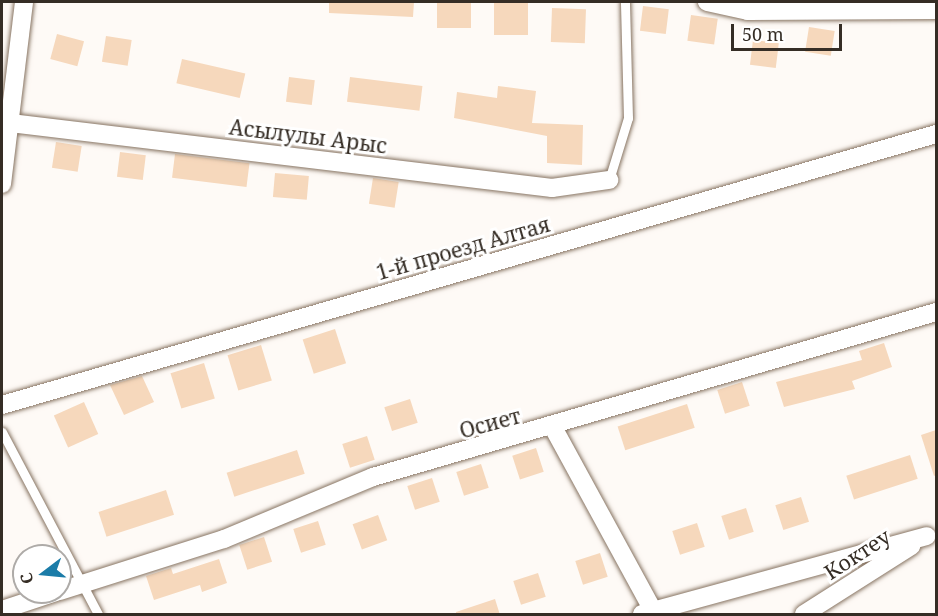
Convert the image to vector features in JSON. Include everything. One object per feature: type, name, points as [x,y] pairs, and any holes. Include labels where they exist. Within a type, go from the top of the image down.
[{"type":"street","points":[[2,184],[6,123],[24,2]]},
{"type":"street","points":[[707,2],[748,6],[936,10]]},
{"type":"street","name":"Асылулы Арыс","points":[[6,123],[552,188],[609,180]]},
{"type":"street","name":"1-й проезд Алтая","points":[[2,405],[936,134]]},
{"type":"street","name":"Осиет","points":[[72,587],[224,539],[372,477],[554,429],[936,312]]},
{"type":"street","points":[[554,429],[650,613],[932,535]]},
{"type":"street","name":"Коктеу","points":[[804,615],[932,535]]},
{"type":"street","name":"Осиет","points":[[2,610],[20,604]]},
{"type":"lane","points":[[609,180],[628,118],[625,2]]},
{"type":"lane","points":[[2,432],[98,615]]},
{"type":"building","points":[[329,2],[414,2],[413,17],[329,13]]},
{"type":"building","points":[[437,2],[471,2],[471,28],[437,28]]},
{"type":"building","points":[[494,2],[528,2],[528,35],[494,35]]},
{"type":"building","points":[[643,6],[669,9],[666,34],[640,31]]},
{"type":"building","points":[[552,8],[586,9],[585,43],[551,42]]},
{"type":"building","points":[[691,15],[718,19],[714,45],[687,41]]},
{"type":"building","points":[[809,27],[835,31],[831,56],[805,52]]},
{"type":"building","points":[[57,34],[84,41],[77,66],[50,59]]},
{"type":"building","points":[[106,36],[132,40],[128,66],[102,62]]},
{"type":"building","points":[[753,40],[779,43],[776,68],[750,65]]},
{"type":"building","points":[[182,59],[245,74],[240,98],[176,83]]},
{"type":"building","points":[[289,77],[315,80],[312,105],[286,102]]},
{"type":"building","points":[[350,77],[422,86],[419,111],[347,102]]},
{"type":"building","points":[[498,86],[536,91],[532,123],[583,125],[582,165],[547,163],[547,136],[454,118],[457,92],[497,98]]},
{"type":"building","points":[[56,142],[82,146],[78,172],[52,168]]},
{"type":"building","points":[[120,152],[146,155],[143,180],[117,177]]},
{"type":"building","points":[[175,154],[249,163],[247,187],[172,178]]},
{"type":"building","points":[[275,173],[309,176],[307,200],[273,197]]},
{"type":"building","points":[[373,178],[399,182],[395,208],[369,204]]},
{"type":"building","points":[[335,329],[346,363],[314,374],[303,340]]},
{"type":"building","points":[[884,343],[892,367],[852,381],[855,389],[784,407],[776,382],[862,360],[859,351]]},
{"type":"building","points":[[261,345],[272,380],[238,391],[228,355]]},
{"type":"building","points":[[204,363],[215,398],[181,409],[171,373]]},
{"type":"building","points":[[142,376],[154,402],[124,415],[110,385]]},
{"type":"building","points":[[742,382],[750,406],[725,414],[717,390]]},
{"type":"building","points":[[410,399],[418,423],[392,431],[384,407]]},
{"type":"building","points":[[84,402],[98,434],[68,447],[54,415]]},
{"type":"building","points":[[687,404],[695,428],[625,450],[618,427]]},
{"type":"building","points":[[936,430],[936,475],[934,476],[921,435]]},
{"type":"building","points":[[367,436],[375,460],[350,468],[342,444]]},
{"type":"building","points":[[536,448],[544,472],[520,480],[512,456]]},
{"type":"building","points":[[297,450],[305,474],[234,497],[227,473]]},
{"type":"building","points":[[910,455],[918,479],[854,499],[846,476]]},
{"type":"building","points":[[481,464],[489,488],[464,496],[456,472]]},
{"type":"building","points":[[432,478],[440,502],[415,510],[407,486]]},
{"type":"building","points":[[166,490],[174,515],[107,537],[98,512]]},
{"type":"building","points":[[801,497],[809,522],[783,530],[775,505]]},
{"type":"building","points":[[746,508],[754,532],[729,540],[721,516]]},
{"type":"building","points":[[378,515],[387,540],[362,550],[353,524]]},
{"type":"building","points":[[318,521],[326,545],[301,553],[293,529]]},
{"type":"building","points":[[697,523],[705,547],[680,555],[672,531]]},
{"type":"building","points":[[264,537],[272,562],[247,570],[239,545]]},
{"type":"building","points":[[600,553],[608,577],[583,585],[575,561]]},
{"type":"building","points":[[219,559],[227,583],[202,592],[200,585],[154,600],[146,576],[171,568],[173,574]]},
{"type":"building","points":[[538,573],[546,597],[521,605],[513,581]]},
{"type":"building","points":[[495,599],[500,615],[456,615],[456,612]]}]
